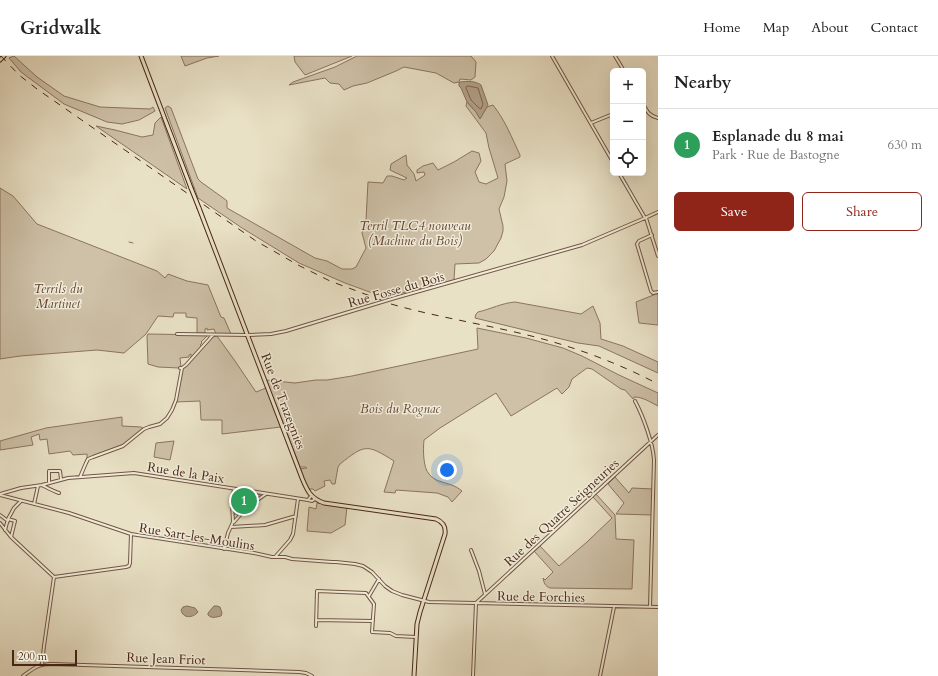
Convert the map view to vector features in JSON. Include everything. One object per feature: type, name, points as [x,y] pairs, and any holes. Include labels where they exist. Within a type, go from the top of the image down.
[{"type":"main road","points":[[0,60],[4,56]]},
{"type":"main road","name":"Rue de Trazegnies","points":[[141,56],[305,484],[311,496],[325,503],[435,518],[441,521],[445,527],[446,533],[424,600]]},
{"type":"main road","points":[[414,676],[418,622],[424,600]]},
{"type":"street","points":[[552,56],[610,157]]},
{"type":"street","points":[[615,56],[622,68]]},
{"type":"street","points":[[646,109],[649,114],[658,118]]},
{"type":"street","points":[[591,123],[610,115]]},
{"type":"street","points":[[621,176],[645,218],[658,256]]},
{"type":"street","name":"Rue Fosse du Bois","points":[[177,334],[248,335],[286,331],[395,298],[582,245],[658,212]]},
{"type":"street","points":[[652,235],[639,241],[637,244],[651,291],[653,293],[658,292]]},
{"type":"street","points":[[80,476],[88,460],[123,446],[144,429],[160,424],[167,418],[176,400],[181,368],[213,335]]},
{"type":"street","points":[[635,402],[650,442],[654,460],[650,607]]},
{"type":"street","name":"Rue des Quatre Seigneuries","points":[[476,603],[658,435]]},
{"type":"street","name":"Rue de la Paix","points":[[48,482],[49,471],[60,471],[61,479]]},
{"type":"street","name":"Rue de la Paix","points":[[0,494],[21,488],[38,486],[48,482],[80,476],[134,473],[308,500],[312,502],[315,499]]},
{"type":"street","points":[[42,485],[54,492],[59,493]]},
{"type":"street","points":[[34,504],[38,486]]},
{"type":"street","points":[[233,522],[232,503],[234,489]]},
{"type":"street","name":"Rue Sart-les-Moulins","points":[[0,494],[69,513],[131,534],[275,557],[359,565],[370,570],[388,588]]},
{"type":"street","points":[[224,549],[228,533],[233,522],[247,507],[266,494]]},
{"type":"street","points":[[308,500],[311,496]]},
{"type":"street","points":[[275,557],[294,534],[298,499]]},
{"type":"street","points":[[5,530],[14,508],[21,501]]},
{"type":"street","points":[[0,516],[8,520],[15,521],[11,537]]},
{"type":"street","points":[[231,527],[265,525],[296,516]]},
{"type":"street","points":[[0,523],[11,537],[54,577]]},
{"type":"street","points":[[54,577],[129,566],[131,534]]},
{"type":"street","points":[[471,550],[479,571],[485,594]]},
{"type":"street","points":[[23,676],[42,664],[54,577]]},
{"type":"street","points":[[369,596],[379,579]]},
{"type":"street","name":"Rue de Forchies","points":[[388,588],[396,593],[429,602],[658,607]]},
{"type":"street","points":[[316,626],[316,591],[366,593],[374,604],[372,632],[390,633],[396,636],[417,637]]},
{"type":"street","points":[[473,676],[476,603]]},
{"type":"street","points":[[600,676],[614,606]]},
{"type":"street","points":[[316,620],[373,621]]},
{"type":"street","name":"Rue Jean Friot","points":[[42,664],[299,672],[312,676]]},
{"type":"green space","points":[[14,56],[37,77],[64,96],[100,107],[150,109],[153,107],[155,111],[139,120],[122,124],[107,122],[64,104],[21,72],[9,58]]},
{"type":"green space","points":[[181,56],[219,56],[207,58],[185,66]]},
{"type":"green space","points":[[294,56],[352,56],[305,75],[295,62]]},
{"type":"green space","points":[[357,56],[471,56],[476,62],[475,77],[471,80],[460,79],[459,82],[454,83],[436,73],[404,67],[367,83],[353,86],[344,90],[339,84],[330,83],[325,78],[289,85],[293,82],[335,67]]},
{"type":"green space","name":"Terril TLC4 nouveau (Machine du Bois)","points":[[467,102],[480,118],[487,107],[493,105],[505,123],[520,155],[520,157],[505,164],[507,181],[504,197],[499,209],[503,226],[501,238],[494,251],[486,259],[479,263],[455,264],[454,280],[398,294],[388,291],[390,297],[386,298],[345,283],[299,263],[242,228],[198,198],[165,108],[168,106],[171,108],[198,179],[227,201],[227,208],[315,258],[327,261],[342,269],[352,269],[356,267],[366,248],[362,233],[366,220],[368,182],[383,183],[387,176],[404,180],[407,178],[390,170],[391,164],[406,155],[407,165],[414,174],[416,181],[425,175],[424,172],[417,173],[417,170],[423,166],[433,163],[438,170],[472,151],[479,153],[481,161],[475,172],[479,182],[486,184],[498,178],[486,133],[466,106]]},
{"type":"green space","points":[[161,117],[187,189],[96,126],[142,137],[153,135],[155,123]]},
{"type":"green space","name":"Terrils du Martinet","points":[[0,188],[13,196],[37,224],[157,271],[165,278],[168,274],[187,281],[208,285],[221,317],[224,318],[231,334],[216,334],[214,329],[207,330],[207,328],[205,329],[205,333],[197,333],[197,318],[186,317],[186,313],[174,313],[173,317],[158,316],[146,334],[124,353],[97,350],[0,359]]},
{"type":"green space","points":[[658,294],[658,325],[639,323],[636,302]]},
{"type":"green space","points":[[515,302],[581,314],[593,306],[600,323],[601,339],[623,346],[658,362],[658,373],[599,346],[578,343],[475,318],[478,312]]},
{"type":"green space","name":"Bois du Rognac","points":[[477,328],[526,338],[563,348],[582,356],[658,393],[658,406],[640,398],[634,397],[633,399],[625,390],[621,389],[592,369],[587,368],[572,379],[569,387],[562,394],[557,388],[511,416],[496,393],[440,428],[424,440],[425,463],[429,474],[436,480],[454,486],[462,491],[452,502],[448,497],[437,493],[396,490],[395,493],[384,492],[394,461],[372,449],[361,450],[340,464],[338,467],[335,484],[332,484],[330,480],[324,481],[325,486],[315,491],[313,489],[308,489],[300,469],[307,468],[300,467],[266,380],[295,383],[327,380],[478,349]]},
{"type":"green space","points":[[148,334],[208,335],[201,342],[202,343],[200,345],[202,346],[191,358],[191,354],[189,357],[180,358],[181,367],[179,368],[158,367],[148,364]]},
{"type":"green space","points":[[217,336],[256,392],[266,388],[281,427],[222,434],[222,420],[201,420],[200,401],[176,402],[183,369],[208,341]]},
{"type":"green space","points":[[122,417],[122,426],[141,427],[144,429],[122,447],[87,460],[87,454],[73,455],[70,451],[49,454],[47,439],[40,440],[39,434],[31,437],[33,445],[0,450],[0,441],[46,428]]},
{"type":"green space","points":[[174,441],[170,460],[154,457],[156,443]]},
{"type":"green space","points":[[615,477],[629,493],[632,488],[653,489],[652,515],[616,514],[624,503],[608,484]]},
{"type":"green space","points":[[236,491],[261,495],[261,497],[248,504],[238,514],[234,514]]},
{"type":"green space","points":[[596,494],[615,515],[616,539],[634,540],[632,589],[548,587],[543,578],[545,580],[553,572],[534,551],[540,546],[559,566],[587,542],[612,518],[593,497]]},
{"type":"green space","points":[[317,503],[347,507],[345,525],[331,533],[307,531],[309,507],[316,509]]},
{"type":"water","points":[[466,81],[481,85],[488,105],[480,119],[467,102],[459,86],[460,82]]},
{"type":"water","points":[[187,606],[195,608],[198,612],[188,617],[184,615],[181,610],[183,607]]},
{"type":"water","points":[[214,606],[220,607],[222,613],[221,616],[213,617],[208,615]]},
{"type":"waterway","points":[[129,242],[133,243]]},
{"type":"railway","points":[[1,56],[19,75],[37,89],[256,241],[330,281],[381,300]]},
{"type":"railway","points":[[391,304],[521,333],[554,342],[585,352],[658,384]]},
{"type":"place","name":"Esplanade du 8 mai","points":[[244,501]]}]
